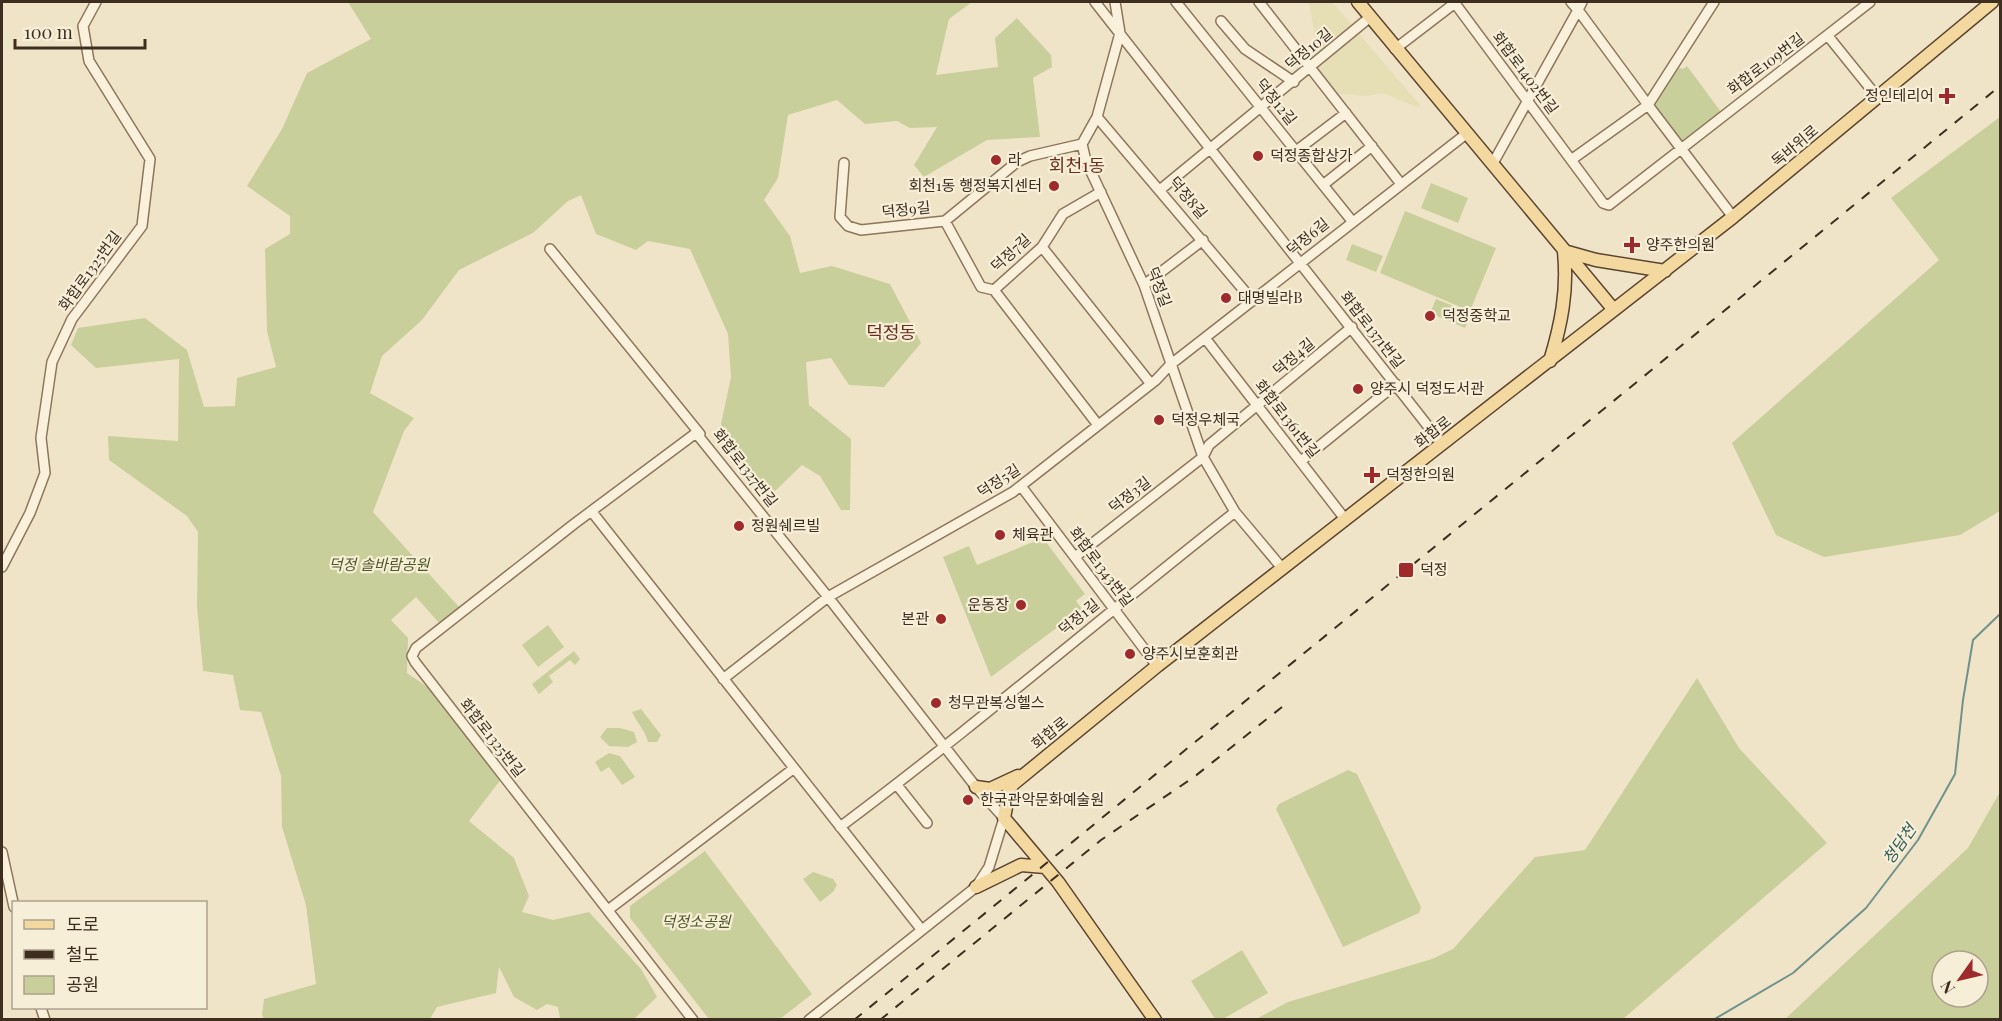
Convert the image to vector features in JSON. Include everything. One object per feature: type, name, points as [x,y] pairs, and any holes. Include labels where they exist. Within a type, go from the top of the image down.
[{"type":"main road","points":[[1358,2],[1614,310]]},
{"type":"main road","name":"독바위로","points":[[1614,310],[1733,217],[1992,2]]},
{"type":"main road","points":[[1564,251],[1596,260],[1665,271]]},
{"type":"main road","points":[[1550,361],[1562,320],[1567,275],[1564,251]]},
{"type":"main road","name":"화합로","points":[[1004,818],[1009,791],[1027,772],[1157,666],[1614,310]]},
{"type":"main road","points":[[980,792],[1027,772]]},
{"type":"main road","points":[[1004,818],[1058,882],[1155,1020]]},
{"type":"main road","points":[[976,887],[1021,865],[1042,862]]},
{"type":"street","name":"화합로1325번길","points":[[2,567],[30,513],[45,473],[41,438],[52,362],[72,320],[142,226],[150,159],[89,61],[83,26],[96,2]]},
{"type":"street","points":[[1096,2],[1301,262]]},
{"type":"street","points":[[1082,144],[1097,117],[1120,33],[1115,2]]},
{"type":"street","name":"덕정12길","points":[[1176,2],[1352,221]]},
{"type":"street","points":[[1259,2],[1401,184]]},
{"type":"street","name":"화합로1402번길","points":[[1395,49],[1454,2],[1603,203],[1609,205],[1680,148]]},
{"type":"street","points":[[1571,160],[1648,105],[1714,2]]},
{"type":"street","name":"화합로109번길","points":[[1680,148],[1828,36],[1869,2]]},
{"type":"street","points":[[1492,165],[1528,101],[1577,4],[1648,105],[1733,217]]},
{"type":"street","name":"덕정10길","points":[[1161,189],[1294,82],[1369,18]]},
{"type":"street","name":"덕정12길","points":[[1221,21],[1245,49],[1294,82]]},
{"type":"street","points":[[1828,36],[1878,98]]},
{"type":"street","points":[[1296,151],[1346,113]]},
{"type":"street","name":"덕정8길","points":[[1097,117],[1161,189],[1252,301]]},
{"type":"street","name":"덕정6길","points":[[1170,365],[1466,134]]},
{"type":"street","name":"덕정길","points":[[1082,144],[1087,164],[1144,285],[1203,457],[1235,512],[1282,568]]},
{"type":"street","name":"덕정9길","points":[[844,163],[840,217],[848,226],[861,230],[945,221],[1017,162],[1030,156],[1082,144]]},
{"type":"street","points":[[1323,185],[1372,146]]},
{"type":"street","name":"덕정7길","points":[[994,290],[1042,247],[1063,214],[1101,192]]},
{"type":"street","points":[[945,221],[981,288],[994,290],[1098,425]]},
{"type":"street","points":[[1144,285],[1203,240]]},
{"type":"street","points":[[1042,247],[1151,384]]},
{"type":"street","points":[[550,249],[700,434]]},
{"type":"street","name":"화합로1371번길","points":[[1301,262],[1442,444]]},
{"type":"street","name":"덕정4길","points":[[1203,457],[1209,445],[1352,327]]},
{"type":"street","name":"화합로1361번길","points":[[1205,338],[1345,519]]},
{"type":"street","name":"덕정5길","points":[[828,597],[1021,486],[1151,384],[1170,365]]},
{"type":"street","points":[[1301,461],[1396,384]]},
{"type":"street","name":"화합로1327번길","points":[[592,512],[694,433],[700,434],[980,792]]},
{"type":"street","name":"덕정3길","points":[[1075,557],[1203,457]]},
{"type":"street","name":"화합로1343번길","points":[[1021,486],[1157,666]]},
{"type":"street","name":"화합로1325번길","points":[[592,512],[426,641],[412,656],[693,1020]]},
{"type":"street","points":[[592,512],[921,929]]},
{"type":"street","name":"덕정1길","points":[[945,748],[1114,608],[1235,512]]},
{"type":"street","points":[[723,679],[828,597]]},
{"type":"street","points":[[840,827],[945,748]]},
{"type":"street","points":[[608,910],[793,769]]},
{"type":"street","points":[[897,784],[927,823]]},
{"type":"street","points":[[810,1020],[976,887],[988,867],[1004,818],[980,792]]},
{"type":"street","points":[[2,852],[13,901]]},
{"type":"shaded area","points":[[1307,2],[1332,2],[1352,25],[1317,51],[1310,7]]},
{"type":"shaded area","points":[[1359,34],[1420,105],[1419,108],[1383,93],[1367,96],[1336,94],[1318,68]]},
{"type":"green space","name":"덕정 솔바람공원","points":[[348,2],[972,2],[949,19],[936,75],[998,67],[995,38],[1017,18],[1051,55],[1052,67],[1033,78],[1040,137],[987,140],[924,177],[914,165],[937,127],[910,128],[897,121],[865,124],[837,100],[788,115],[778,178],[764,200],[790,236],[800,273],[832,266],[890,284],[921,343],[884,387],[849,385],[831,358],[806,362],[809,405],[851,439],[850,510],[841,510],[820,476],[802,465],[771,495],[727,446],[721,424],[731,377],[728,334],[690,249],[648,241],[636,250],[596,234],[581,195],[568,201],[533,233],[459,270],[422,320],[382,356],[370,393],[414,418],[404,431],[373,512],[459,607],[440,624],[416,597],[391,620],[408,638],[407,673],[429,688],[502,778],[469,821],[514,858],[529,896],[522,912],[553,920],[589,912],[641,969],[657,997],[634,1019],[560,1019],[558,1007],[547,1004],[537,1010],[514,997],[499,967],[496,993],[437,1007],[430,1019],[264,1019],[262,1015],[264,999],[316,984],[306,905],[282,827],[281,776],[261,712],[240,710],[233,675],[203,671],[197,606],[198,532],[187,516],[109,460],[108,436],[178,441],[179,359],[96,368],[71,345],[78,328],[145,318],[187,350],[204,407],[235,406],[237,378],[276,367],[267,331],[265,249],[290,234],[290,216],[247,186],[282,129],[307,73],[371,39]]},
{"type":"green space","points":[[1687,66],[1721,112],[1681,142],[1653,105],[1677,67],[1683,69]]},
{"type":"green space","points":[[2000,117],[2000,511],[1960,535],[1824,557],[1776,535],[1732,443],[1939,260],[1891,198]]},
{"type":"green space","points":[[1431,183],[1468,198],[1458,223],[1421,208]]},
{"type":"green space","points":[[1405,211],[1496,248],[1470,311],[1380,273]]},
{"type":"green space","points":[[1352,244],[1383,256],[1376,272],[1346,260]]},
{"type":"green space","points":[[1436,299],[1471,313],[1465,328],[1430,313]]},
{"type":"green space","name":"운동장","points":[[1043,538],[1085,594],[1076,601],[1082,609],[991,677],[943,557],[969,546],[977,565]]},
{"type":"green space","points":[[548,625],[564,647],[538,667],[522,645]]},
{"type":"green space","points":[[574,651],[580,659],[575,665],[570,660],[549,676],[553,682],[539,694],[532,684]]},
{"type":"green space","points":[[1697,678],[1739,748],[1827,843],[1623,1019],[1256,1019],[1288,1002],[1432,959],[1453,949],[1535,857],[1585,850]]},
{"type":"green space","points":[[641,709],[661,735],[657,742],[648,742],[632,712]]},
{"type":"green space","points":[[607,728],[620,728],[634,732],[637,742],[628,747],[609,746],[600,737]]},
{"type":"green space","points":[[609,753],[620,756],[635,777],[622,785],[609,767],[601,772],[595,762]]},
{"type":"green space","points":[[1348,770],[1357,774],[1421,907],[1419,913],[1343,947],[1276,809],[1279,804]]},
{"type":"green space","points":[[2000,792],[2000,1019],[1785,1019],[1968,848]]},
{"type":"green space","name":"덕정소공원","points":[[705,851],[812,994],[780,1019],[709,1019],[630,918],[630,906]]},
{"type":"green space","points":[[813,872],[833,879],[837,885],[833,892],[820,902],[803,879]]},
{"type":"green space","points":[[1242,950],[1268,993],[1223,1019],[1215,1019],[1191,981]]},
{"type":"waterway","name":"청담천","points":[[1713,1020],[1793,973],[1866,908],[1918,840],[1955,774],[1963,700],[1973,640],[2000,614]]},
{"type":"railway","points":[[854,1020],[2000,86]]},
{"type":"railway","points":[[880,1020],[1101,840],[1194,777],[1282,707]]},
{"type":"place","name":"정인테리어","points":[[1947,96]]},
{"type":"place","name":"덕정종합상가","points":[[1258,156]]},
{"type":"place","name":"라","points":[[996,160]]},
{"type":"place","name":"회천1동 행정복지센터","points":[[1054,186]]},
{"type":"place","name":"양주한의원","points":[[1632,245]]},
{"type":"place","name":"대명빌라B","points":[[1226,298]]},
{"type":"place","name":"덕정중학교","points":[[1430,316]]},
{"type":"place","name":"양주시 덕정도서관","points":[[1358,389]]},
{"type":"place","name":"덕정우체국","points":[[1159,420]]},
{"type":"place","name":"덕정한의원","points":[[1372,475]]},
{"type":"place","name":"정원쉐르빌","points":[[739,526]]},
{"type":"place","name":"체육관","points":[[1000,535]]},
{"type":"place","name":"덕정","points":[[1406,570]]},
{"type":"place","name":"운동장","points":[[1021,605]]},
{"type":"place","name":"본관","points":[[941,619]]},
{"type":"place","name":"양주시보훈회관","points":[[1130,654]]},
{"type":"place","name":"청무관복싱헬스","points":[[936,703]]},
{"type":"place","name":"한국관악문화예술원","points":[[968,800]]},
{"type":"district","name":"회천1동","points":[[1077,166]]},
{"type":"district","name":"덕정동","points":[[891,333]]}]
